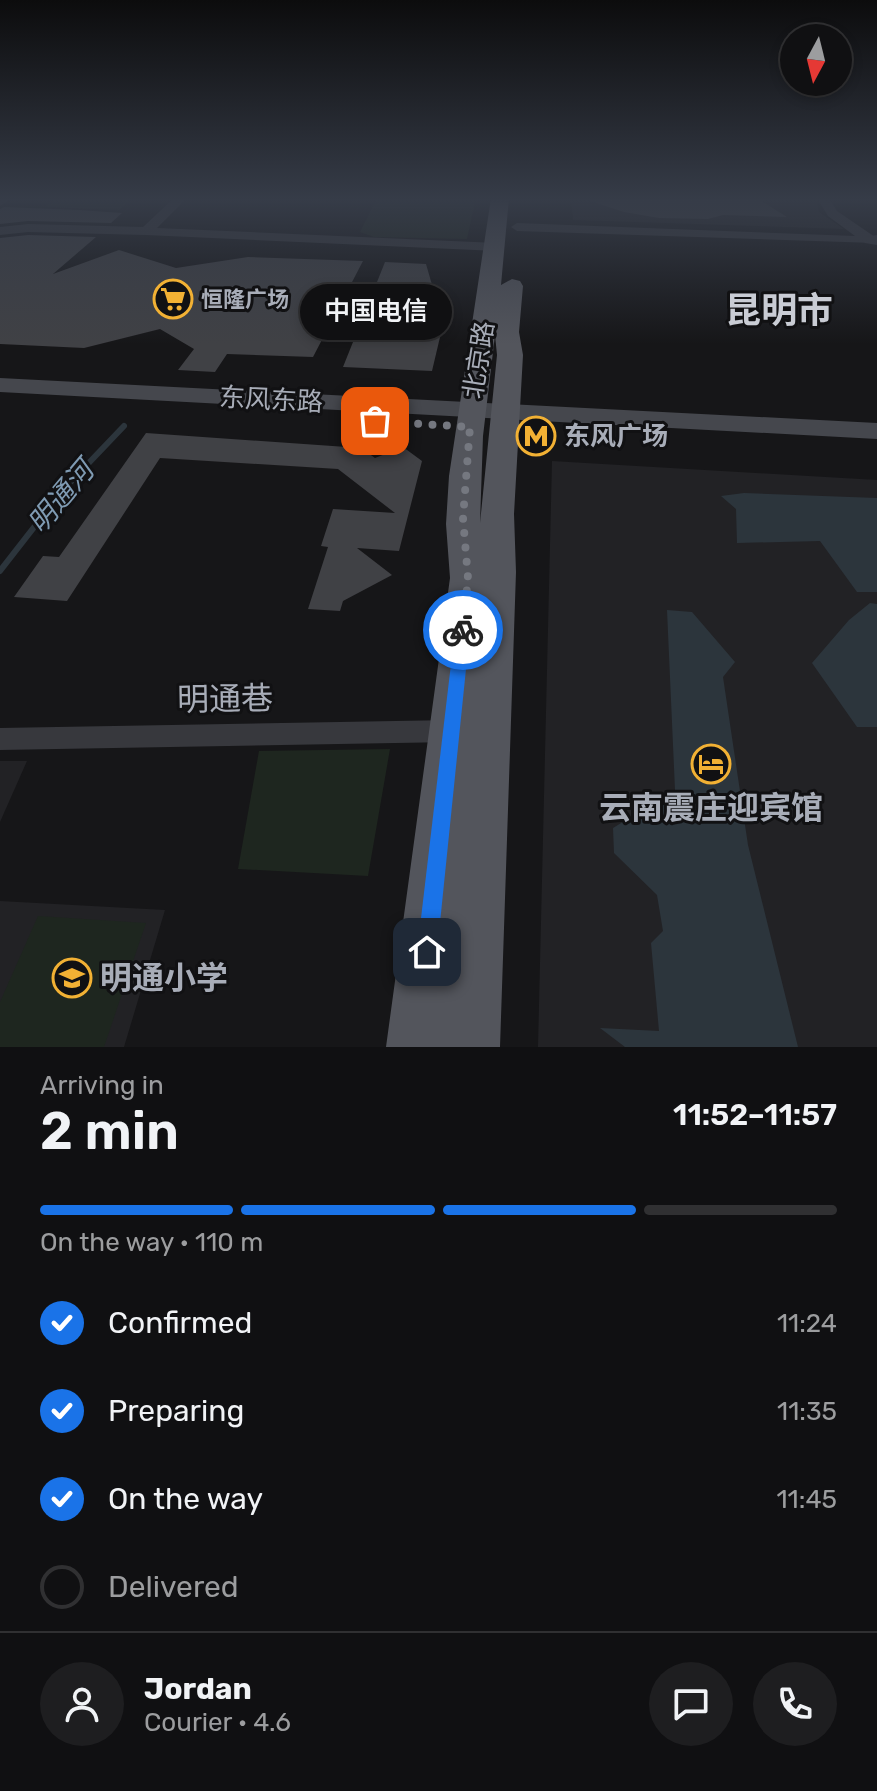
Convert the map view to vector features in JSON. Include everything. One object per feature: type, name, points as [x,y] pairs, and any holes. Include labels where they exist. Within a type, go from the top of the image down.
[{"type":"main road","name":"北京路","points":[[470,1047],[498,572],[497,514],[488,419],[497,247]]},
{"type":"main road","name":"北京路","points":[[416,1047],[468,578],[463,518],[488,419],[514,247]]},
{"type":"main road","name":"东风东路","points":[[0,385],[877,445]]},
{"type":"main road","name":"东风东路","points":[[0,401],[877,431]]},
{"type":"street","name":"明通巷","points":[[0,739],[452,731]]},
{"type":"shaded area","name":"云南震庄迎宾馆","points":[[552,461],[877,480],[877,1047],[538,1047]]},
{"type":"shaded area","points":[[744,493],[877,498],[877,592],[857,592],[820,541],[737,543],[736,509],[721,496]]},
{"type":"shaded area","points":[[870,603],[877,604],[877,727],[857,727],[812,663],[849,620]]},
{"type":"shaded area","points":[[667,610],[692,612],[735,662],[723,677],[748,845],[798,1047],[625,1047],[600,1028],[659,1031],[651,943],[663,931],[657,895],[614,853],[613,828],[675,790]]},
{"type":"shaded area","points":[[390,749],[368,876],[238,869],[259,751]]},
{"type":"shaded area","points":[[0,761],[27,761],[0,822]]},
{"type":"shaded area","name":"明通小学","points":[[0,901],[165,910],[124,1047],[0,1047]]},
{"type":"shaded area","name":"明通小学","points":[[38,916],[146,923],[104,1047],[0,1047],[0,1002]]},
{"type":"building","name":"恒隆广场","points":[[0,247],[85,247],[53,274],[119,250],[176,268],[248,257],[363,261],[313,357],[227,354],[215,372],[178,370],[194,349],[160,329],[84,348],[0,344]]},
{"type":"building","points":[[385,262],[426,264],[441,316],[445,316],[432,371],[343,367]]},
{"type":"building","points":[[146,433],[361,448],[375,458],[403,447],[422,461],[399,551],[357,548],[392,575],[343,601],[340,611],[308,609],[328,547],[321,546],[333,509],[395,513],[338,469],[160,458],[67,601],[14,597],[43,556],[59,557]]},
{"type":"waterway","name":"明通河","points":[[0,571],[63,490],[124,426]]},
{"type":"way so far","points":[[375,421],[470,427],[463,518],[468,578],[463,630]]},
{"type":"place","name":"恒隆广场","points":[[173,299]]},
{"type":"place","name":"中国电信","points":[[375,421]]},
{"type":"place","name":"东风广场","points":[[536,436]]},
{"type":"place","name":"云南震庄迎宾馆","points":[[711,764]]},
{"type":"place","name":"明通小学","points":[[72,978]]},
{"type":"district","name":"昆明市","points":[[779,310]]},
{"type":"route","points":[[427,952],[463,630]]}]
